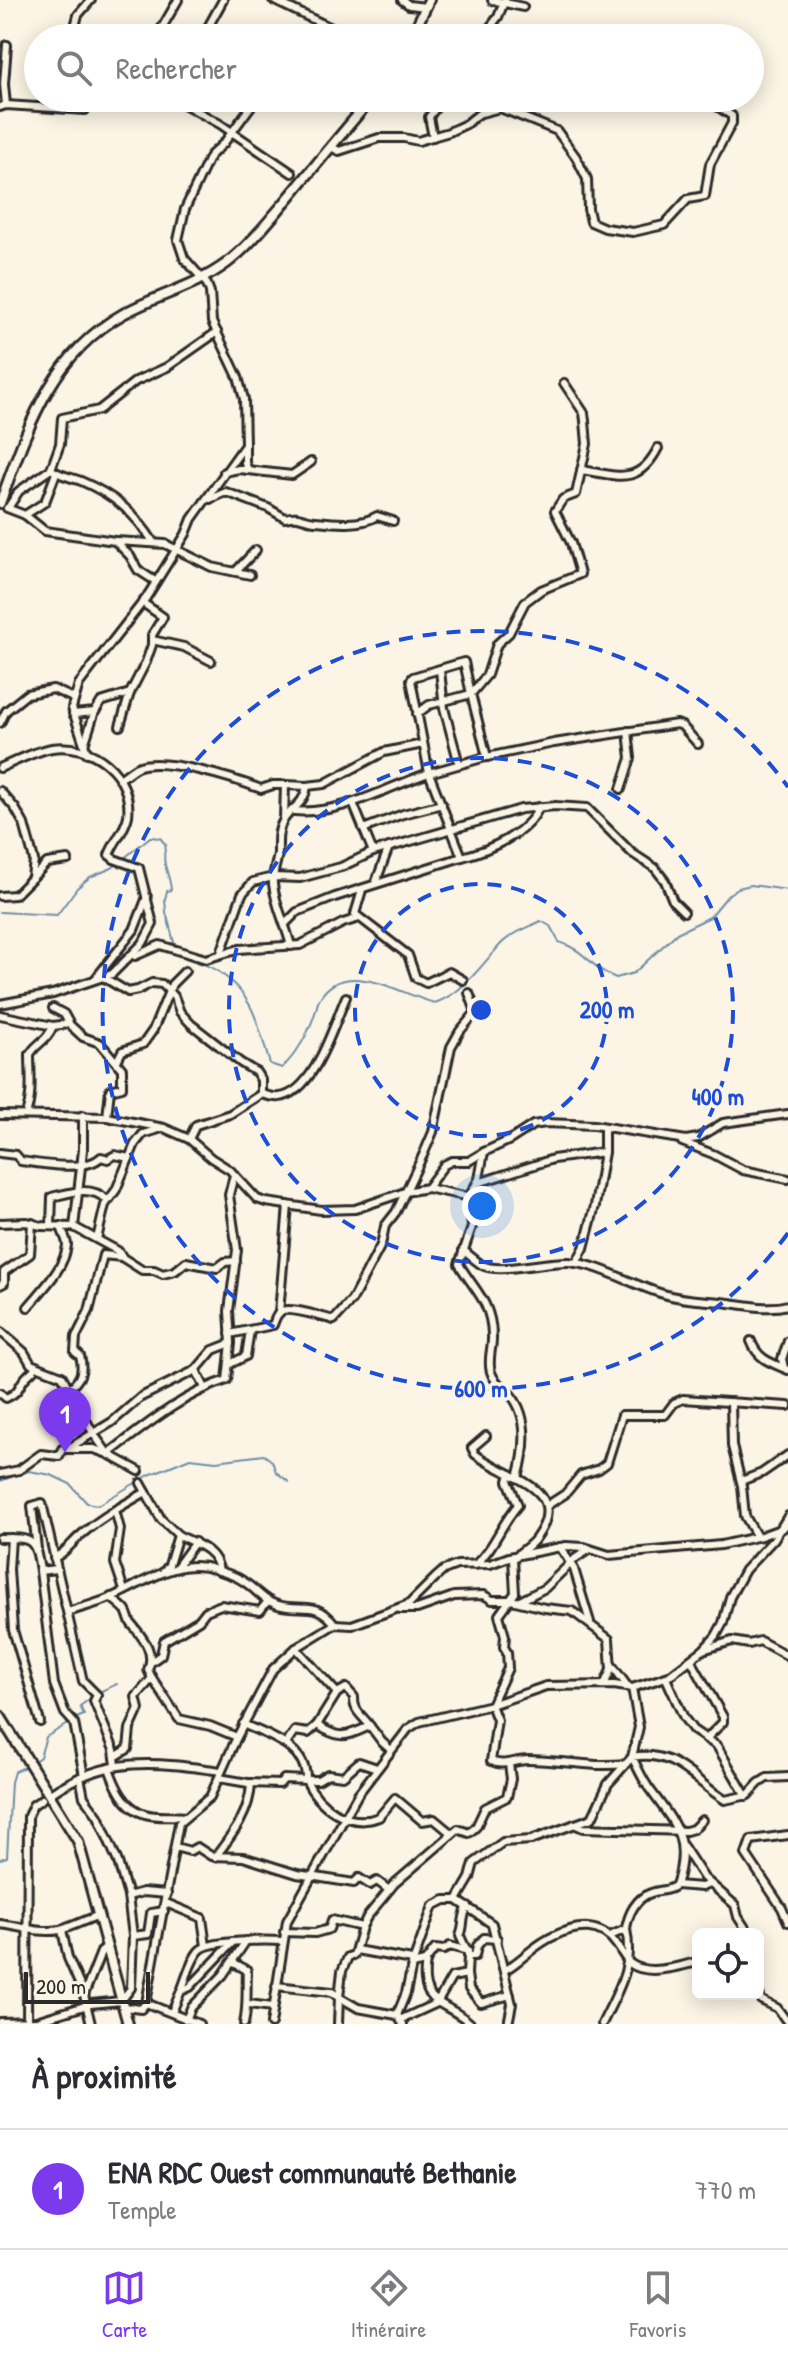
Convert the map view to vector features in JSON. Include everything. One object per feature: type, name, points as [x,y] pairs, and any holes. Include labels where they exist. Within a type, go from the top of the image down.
[{"type":"main road","points":[[418,24],[427,4]]},
{"type":"main road","points":[[3,506],[33,414],[61,367],[84,343],[119,316],[204,278],[229,262],[255,237],[360,112]]},
{"type":"main road","points":[[0,1716],[46,1797],[78,1841],[128,2024]]},
{"type":"street","points":[[76,24],[78,15],[91,0]]},
{"type":"street","points":[[164,24],[178,0]]},
{"type":"street","points":[[210,24],[223,0]]},
{"type":"street","points":[[273,0],[323,24]]},
{"type":"street","points":[[402,0],[409,5],[427,4]]},
{"type":"street","points":[[492,0],[523,7]]},
{"type":"street","points":[[491,24],[505,1]]},
{"type":"street","points":[[7,45],[3,106],[24,107]]},
{"type":"street","points":[[197,112],[292,173]]},
{"type":"street","points":[[247,112],[210,156],[189,198],[180,228],[179,247],[189,264],[204,278],[210,292],[212,322],[242,389],[245,463],[248,470]]},
{"type":"street","points":[[433,112],[429,117],[433,137]]},
{"type":"street","points":[[331,147],[339,151],[379,138],[418,141],[461,127],[485,112]]},
{"type":"street","points":[[510,112],[557,131],[587,179],[591,222],[605,228],[633,232],[664,225],[688,199],[705,196],[710,164],[732,123],[732,116],[726,112]]},
{"type":"street","points":[[25,515],[45,502],[60,444],[62,418],[99,410],[136,381],[167,367],[217,332]]},
{"type":"street","points":[[417,714],[429,705],[471,694],[487,675],[497,644],[509,633],[525,602],[541,590],[580,574],[571,543],[555,511],[563,499],[576,494],[587,440],[584,417],[564,383]]},
{"type":"street","points":[[85,749],[73,714],[73,698],[81,680],[143,603],[192,519],[245,445]]},
{"type":"street","points":[[581,470],[617,477],[633,475],[646,467],[658,448]]},
{"type":"street","points":[[224,472],[248,470],[292,475],[311,462]]},
{"type":"street","points":[[53,471],[19,491],[3,506],[25,515],[43,531],[165,544],[212,567],[250,575]]},
{"type":"street","points":[[53,471],[119,501],[140,522],[154,543]]},
{"type":"street","points":[[205,501],[226,492],[285,518],[299,515],[337,524],[369,521],[377,516],[393,521]]},
{"type":"street","points":[[115,541],[130,556],[138,570],[155,581]]},
{"type":"street","points":[[236,571],[256,550]]},
{"type":"street","points":[[120,726],[130,693],[146,662],[152,635],[163,617],[143,603]]},
{"type":"street","points":[[152,640],[184,647],[211,661]]},
{"type":"street","points":[[462,857],[429,773],[412,679],[464,662],[487,757]]},
{"type":"street","points":[[440,670],[459,764]]},
{"type":"street","points":[[0,723],[6,710],[27,694],[53,689],[73,698]]},
{"type":"street","points":[[85,749],[95,711],[101,702],[130,693]]},
{"type":"street","points":[[73,714],[95,711]]},
{"type":"street","points":[[294,811],[313,812],[353,803],[429,773],[487,757],[628,731],[679,724],[698,744]]},
{"type":"street","points":[[621,789],[631,758],[628,731]]},
{"type":"street","points":[[121,778],[136,767],[147,765],[207,771],[261,789],[273,785],[307,786],[324,784],[384,752],[423,744]]},
{"type":"street","points":[[0,768],[49,749],[74,748],[85,749],[107,764],[121,778],[127,793],[128,814],[124,829],[109,855],[139,868],[152,913],[152,930],[130,958],[112,974],[53,994],[0,1004]]},
{"type":"street","points":[[285,785],[284,819],[278,836],[273,877],[291,946]]},
{"type":"street","points":[[284,819],[303,800],[307,786]]},
{"type":"street","points":[[0,791],[24,824],[34,860],[32,878]]},
{"type":"street","points":[[353,803],[373,852]]},
{"type":"street","points":[[363,829],[442,804]]},
{"type":"street","points":[[285,924],[297,912],[480,851],[518,832],[533,818],[539,807]]},
{"type":"street","points":[[221,953],[246,887],[253,882],[273,877],[300,878],[343,867],[389,847],[510,812],[539,807],[587,808],[632,853],[655,868],[665,881],[673,901],[684,912]]},
{"type":"street","points":[[375,884],[389,847]]},
{"type":"street","points":[[0,896],[15,895],[47,863],[68,860]]},
{"type":"street","points":[[362,890],[355,911],[359,918],[408,955],[420,982],[426,983],[449,972],[463,980]]},
{"type":"street","points":[[99,977],[134,930],[147,896]]},
{"type":"street","points":[[130,958],[164,945],[206,959],[239,949],[291,946],[305,943],[359,918]]},
{"type":"street","points":[[117,1061],[122,1051],[143,1044],[153,1030],[172,984],[185,971]]},
{"type":"street","points":[[99,977],[128,992],[156,983],[169,990],[180,1012],[191,1024],[256,1072],[261,1080],[261,1094]]},
{"type":"street","points":[[279,1313],[287,1310],[314,1313],[334,1320],[344,1312],[381,1245],[385,1226],[433,1132],[451,1047],[476,1012],[469,993]]},
{"type":"street","points":[[189,1139],[196,1125],[230,1114],[261,1094],[276,1098],[287,1095],[309,1076],[320,1059],[346,997]]},
{"type":"street","points":[[53,1008],[64,1014],[68,1024],[83,1037],[100,1043],[124,1073],[122,1087],[110,1090],[107,1117]]},
{"type":"street","points":[[0,1015],[53,1026],[68,1024]]},
{"type":"street","points":[[26,1115],[32,1078],[30,1054],[36,1045],[49,1037],[53,1026]]},
{"type":"street","points":[[427,1188],[444,1165],[452,1161],[469,1161],[536,1124],[604,1127],[695,1139],[717,1125],[788,1114]]},
{"type":"street","points":[[0,1115],[83,1115],[164,1128],[189,1139],[234,1175],[259,1200],[327,1210],[355,1209],[427,1188],[469,1197]]},
{"type":"street","points":[[74,1227],[82,1165],[83,1115]]},
{"type":"street","points":[[576,1263],[585,1245],[595,1206],[604,1152],[604,1127]]},
{"type":"street","points":[[69,1389],[77,1382],[83,1369],[80,1356],[75,1352],[76,1337],[89,1311],[103,1255],[101,1241],[107,1200],[116,1190],[143,1134],[164,1128]]},
{"type":"street","points":[[679,1139],[743,1170],[788,1179]]},
{"type":"street","points":[[484,1152],[478,1183],[469,1197],[472,1227],[459,1264],[484,1298],[488,1309],[492,1335],[492,1375],[513,1397],[519,1410],[525,1450],[518,1478]]},
{"type":"street","points":[[478,1183],[553,1159],[604,1152]]},
{"type":"street","points":[[0,1153],[16,1155],[21,1161],[82,1165],[95,1163],[101,1157],[108,1159],[115,1155],[129,1158]]},
{"type":"street","points":[[108,1454],[159,1416],[205,1388],[227,1380],[231,1343],[229,1311],[237,1246],[229,1195],[234,1175]]},
{"type":"street","points":[[51,1225],[50,1198],[77,1191],[92,1191],[107,1200]]},
{"type":"street","points":[[230,1334],[273,1325],[279,1313],[288,1205]]},
{"type":"street","points":[[0,1223],[74,1227],[119,1252],[142,1270],[163,1274],[175,1271],[184,1262],[217,1268],[236,1261]]},
{"type":"street","points":[[0,1285],[4,1283],[4,1272],[30,1254],[32,1223]]},
{"type":"street","points":[[28,1307],[49,1281],[62,1258],[67,1242],[61,1226]]},
{"type":"street","points":[[463,1250],[489,1267],[588,1264],[659,1293],[693,1301],[757,1307],[788,1305]]},
{"type":"street","points":[[103,1255],[122,1257]]},
{"type":"street","points":[[230,1364],[246,1356],[250,1330]]},
{"type":"street","points":[[0,1331],[36,1367],[60,1374],[108,1454]]},
{"type":"street","points":[[751,1341],[756,1353],[773,1365],[786,1369]]},
{"type":"street","points":[[786,1369],[782,1359],[788,1341]]},
{"type":"street","points":[[67,1449],[141,1397],[196,1370],[213,1350],[231,1343]]},
{"type":"street","points":[[0,1393],[6,1398],[12,1395],[23,1386],[24,1378],[36,1367]]},
{"type":"street","points":[[196,1370],[205,1388]]},
{"type":"street","points":[[516,1600],[513,1562],[516,1555],[530,1545],[541,1530],[548,1505],[565,1494],[581,1475],[607,1463],[622,1415],[665,1415],[674,1403],[683,1399],[788,1406]]},
{"type":"street","points":[[731,1402],[732,1446],[741,1481],[745,1516],[757,1537]]},
{"type":"street","points":[[486,1436],[474,1445],[473,1451],[518,1478],[540,1494],[548,1505]]},
{"type":"street","points":[[0,1474],[19,1470],[41,1454],[59,1456],[62,1449],[94,1449],[139,1471]]},
{"type":"street","points":[[741,1481],[762,1473],[788,1455]]},
{"type":"street","points":[[474,1566],[494,1545],[508,1515],[517,1507],[509,1483],[510,1474]]},
{"type":"street","points":[[141,1483],[161,1519],[178,1535],[204,1547],[217,1562],[219,1571]]},
{"type":"street","points":[[54,1558],[67,1552],[81,1535],[115,1510],[146,1492]]},
{"type":"street","points":[[123,2004],[131,1988],[133,1936],[128,1896],[114,1851],[98,1816],[84,1797],[72,1720],[65,1713],[54,1684],[32,1506],[42,1503],[83,1681],[97,1695],[94,1701],[119,1792],[146,1815],[185,1817]]},
{"type":"street","points":[[115,1510],[120,1529],[115,1563],[124,1590]]},
{"type":"street","points":[[271,2024],[287,1921],[346,1816],[377,1768],[408,1729],[419,1722],[491,1705],[546,1686],[630,1688],[666,1678],[703,1650],[718,1633],[730,1597],[745,1570],[788,1516]]},
{"type":"street","points":[[0,2022],[26,2023],[87,2005],[123,2004],[141,2009],[146,2003],[179,1823],[205,1803],[275,1667],[296,1648],[335,1624],[352,1625],[413,1601],[444,1570],[457,1565],[494,1563],[516,1555],[560,1547],[590,1549],[609,1555],[721,1545],[757,1537],[788,1523]]},
{"type":"street","points":[[161,1573],[169,1565],[178,1535]]},
{"type":"street","points":[[0,1538],[22,1538],[37,1549]]},
{"type":"street","points":[[11,1538],[9,1569],[13,1630],[40,1722]]},
{"type":"street","points":[[173,1570],[195,1542]]},
{"type":"street","points":[[560,1547],[571,1563],[590,1622]]},
{"type":"street","points":[[590,1549],[551,1584],[516,1600],[499,1615],[508,1662],[506,1677],[491,1705],[497,1720],[491,1761],[494,1764],[528,1760],[564,1764],[625,1764]]},
{"type":"street","points":[[68,1612],[111,1597],[161,1573],[197,1565],[242,1580],[268,1601],[282,1606],[315,1609],[335,1624]]},
{"type":"street","points":[[40,1571],[56,1569]]},
{"type":"street","points":[[397,1609],[417,1609],[459,1595],[484,1595],[492,1600],[516,1600],[572,1611],[609,1639],[611,1664],[604,1685]]},
{"type":"street","points":[[111,1597],[124,1608],[150,1650],[148,1670],[179,1719],[208,1725],[237,1737]]},
{"type":"street","points":[[151,1662],[161,1655],[164,1641],[199,1620],[206,1611],[223,1605],[259,1611],[268,1601]]},
{"type":"street","points":[[703,1650],[732,1641],[749,1644],[760,1641],[788,1656]]},
{"type":"street","points":[[296,1648],[337,1693]]},
{"type":"street","points":[[691,1660],[723,1717],[723,1722],[706,1739]]},
{"type":"street","points":[[457,1900],[470,1878],[474,1863],[498,1845],[531,1840],[592,1818],[608,1784],[632,1757],[639,1727],[630,1688],[611,1664]]},
{"type":"street","points":[[26,2023],[28,1816],[33,1805],[113,1763],[128,1751],[130,1727],[139,1709],[136,1697],[152,1678]]},
{"type":"street","points":[[666,1678],[684,1718],[693,1730],[717,1746],[746,1796]]},
{"type":"street","points":[[286,1744],[295,1731],[308,1733],[317,1725],[337,1693],[346,1688],[354,1697],[353,1706],[358,1713],[391,1750]]},
{"type":"street","points":[[243,1724],[286,1744],[306,1772],[313,1795],[326,1807],[346,1816],[377,1819],[395,1798],[422,1821],[434,1819],[452,1834]]},
{"type":"street","points":[[317,1725],[344,1737],[356,1735],[370,1726]]},
{"type":"street","points":[[632,1757],[653,1754],[669,1759],[725,1800],[746,1796],[767,1778],[788,1777]]},
{"type":"street","points":[[632,1757],[646,1784],[672,1818],[683,1846],[709,1884],[735,1905],[745,1928]]},
{"type":"street","points":[[113,1763],[148,1763],[220,1774],[251,1783],[280,1784],[284,1779],[318,1780],[328,1774],[343,1776],[360,1762],[377,1768]]},
{"type":"street","points":[[338,2024],[344,1965],[348,1957],[354,1955],[362,1927],[389,1890],[452,1834],[459,1829],[469,1833],[476,1827],[485,1808],[507,1797],[511,1779],[509,1764]]},
{"type":"street","points":[[215,1857],[241,1821],[250,1798],[251,1783]]},
{"type":"street","points":[[574,1824],[583,1828],[691,1830],[702,1820]]},
{"type":"street","points":[[788,1835],[751,1840],[746,1854],[788,1922]]},
{"type":"street","points":[[602,2024],[625,1978],[629,1916],[640,1900],[676,1885],[683,1846]]},
{"type":"street","points":[[175,1847],[190,1851],[197,1847],[215,1857],[243,1857],[338,1882],[344,1879],[354,1883],[360,1878],[369,1885],[377,1881],[389,1890]]},
{"type":"street","points":[[676,1885],[702,1887],[709,1884]]},
{"type":"street","points":[[128,1896],[143,1892],[167,1894]]},
{"type":"street","points":[[401,2019],[412,1962],[433,1906],[445,1900],[457,1900],[490,1921],[512,2004],[508,2024]]},
{"type":"street","points":[[780,1905],[788,1902]]},
{"type":"street","points":[[133,1936],[148,1934],[151,1913],[165,1907],[202,1918],[206,1946]]},
{"type":"street","points":[[468,1907],[462,1916],[460,1936],[468,1954],[469,1989],[481,2003],[510,1995]]},
{"type":"street","points":[[0,1924],[62,1930],[97,1916]]},
{"type":"street","points":[[284,1932],[316,1933],[329,1929],[332,1920],[362,1927]]},
{"type":"street","points":[[505,1970],[534,1946],[560,1933],[592,1927],[610,1936],[636,1966],[659,1969],[692,1963]]},
{"type":"street","points":[[610,1936],[626,1929]]},
{"type":"street","points":[[62,1930],[68,1958],[84,1995],[91,2024]]},
{"type":"street","points":[[471,2024],[428,1994],[426,1961],[435,1949],[444,1950],[450,1946],[475,1956],[477,1946],[485,1937],[497,1939]]},
{"type":"street","points":[[187,2022],[190,2009],[232,1962],[246,1941]]},
{"type":"street","points":[[172,2012],[197,1953],[206,1946],[282,1941]]},
{"type":"street","points":[[181,1991],[190,1987],[233,1942]]},
{"type":"street","points":[[84,1995],[101,1952],[106,1948]]},
{"type":"street","points":[[356,1950],[412,1962],[426,1961]]},
{"type":"street","points":[[232,1962],[247,1970],[248,2004],[244,2024]]},
{"type":"street","points":[[276,1986],[327,1990],[356,2008],[401,2019],[437,2003],[452,1977],[467,1974]]},
{"type":"street","points":[[761,2000],[777,2008],[788,2023]]},
{"type":"street","points":[[146,2003],[172,2012],[187,2022],[199,2024]]},
{"type":"street","points":[[248,2004],[273,2007]]},
{"type":"waterway","points":[[0,912],[57,915],[77,888],[90,877],[112,868],[150,837],[160,838],[166,845],[165,863],[171,890],[167,891],[165,899],[166,912],[175,946]]},
{"type":"waterway","points":[[177,952],[218,971],[231,981],[248,1001],[270,1064],[282,1068],[305,1038],[320,998],[331,986],[344,980],[375,982],[435,1003],[464,985],[506,939],[541,921],[550,926],[559,942],[616,978],[634,973],[677,933],[710,917],[738,888],[751,885],[788,890]]},
{"type":"waterway","points":[[0,1481],[29,1471],[51,1475],[70,1484],[87,1503],[98,1505],[149,1475],[190,1458],[216,1461],[264,1455],[272,1461],[276,1472],[289,1482]]},
{"type":"waterway","points":[[99,1692],[117,1684]]},
{"type":"waterway","points":[[74,1719],[84,1715],[80,1706],[94,1696]]},
{"type":"waterway","points":[[33,1762],[40,1757],[46,1737],[69,1723]]},
{"type":"waterway","points":[[0,1859],[7,1857],[11,1782],[14,1772],[28,1765]]},
{"type":"place","name":"ENA RDC Ouest communauté Bethanie","points":[[65,1453]]}]
